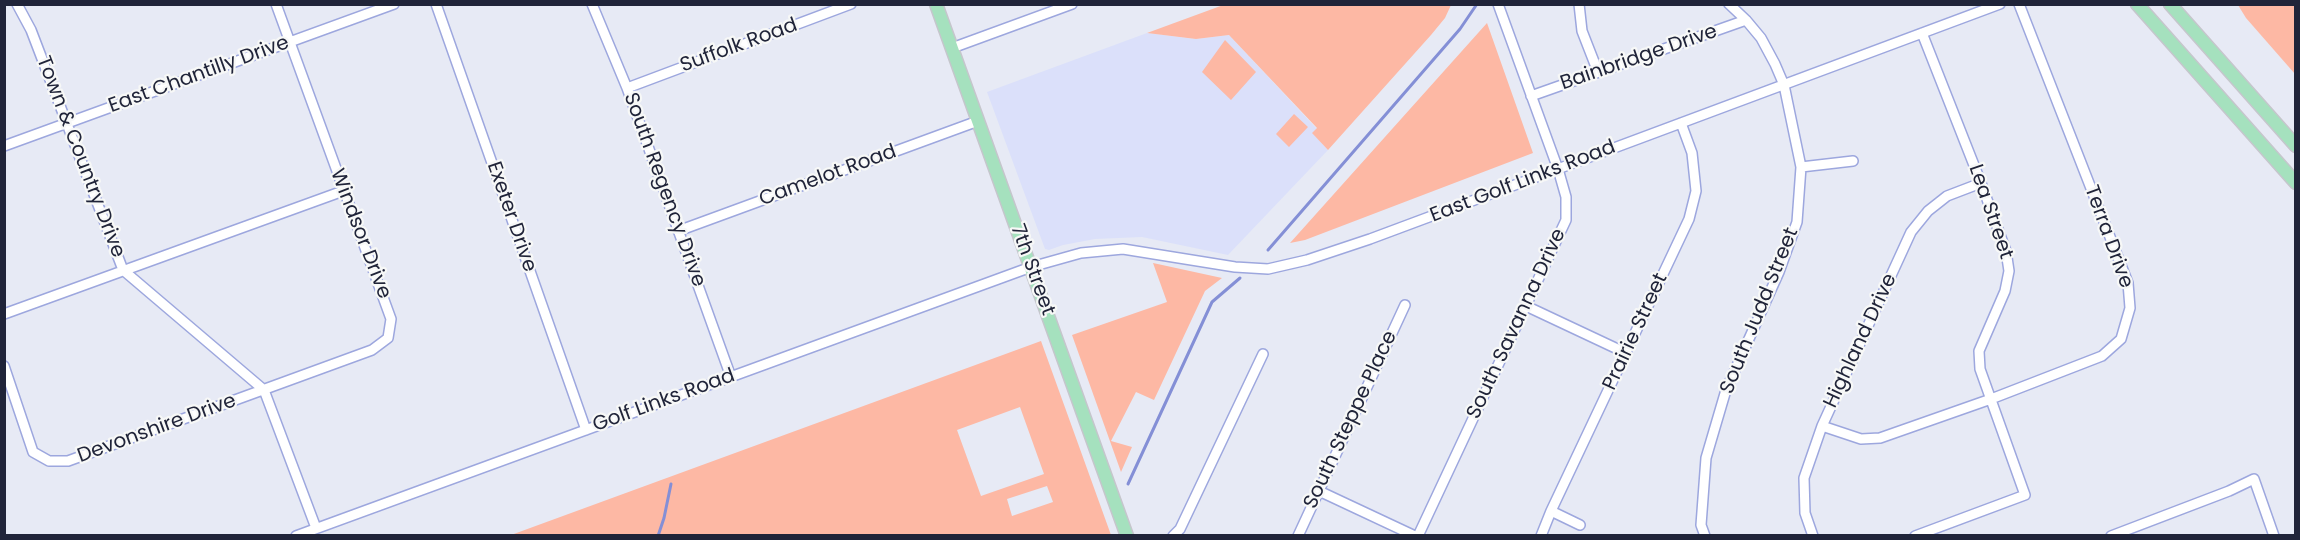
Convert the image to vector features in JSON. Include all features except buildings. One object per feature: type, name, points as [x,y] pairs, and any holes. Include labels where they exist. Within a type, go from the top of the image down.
[{"type":"main road","name":"7th Street","points":[[936,4],[1127,536]]},
{"type":"main road","points":[[2137,4],[2295,183]]},
{"type":"main road","points":[[2170,4],[2295,146]]},
{"type":"street","name":"Town & Country Drive","points":[[17,4],[31,30],[123,270],[264,390],[316,528]]},
{"type":"street","name":"Windsor Drive","points":[[264,390],[372,350],[388,338],[391,319],[276,4]]},
{"type":"street","name":"East Chantilly Drive","points":[[4,146],[394,4]]},
{"type":"street","name":"Exeter Drive","points":[[436,4],[586,430]]},
{"type":"street","name":"South Regency Drive","points":[[591,4],[627,88],[731,377]]},
{"type":"street","name":"Suffolk Road","points":[[627,88],[851,4]]},
{"type":"street","points":[[952,48],[1072,4]]},
{"type":"street","name":"South Savanna Drive","points":[[1416,536],[1566,220],[1566,197],[1558,169],[1498,4]]},
{"type":"street","points":[[1579,4],[1582,31],[1598,72]]},
{"type":"street","name":"South Judd Street","points":[[1705,536],[1701,525],[1706,458],[1726,390],[1779,272],[1797,222],[1801,167],[1784,85],[1761,38],[1729,4]]},
{"type":"street","name":"East Golf Links Road","points":[[1031,267],[1081,253],[1123,249],[1235,267],[1268,269],[1307,260],[1370,239],[2000,4]]},
{"type":"street","name":"Terra Drive","points":[[1822,426],[1861,439],[1880,438],[1991,399],[2102,356],[2121,339],[2130,308],[2128,283],[2019,4]]},
{"type":"street","name":"Bainbridge Drive","points":[[1531,96],[1746,20]]},
{"type":"street","name":"Lea Street","points":[[1915,536],[2025,495],[1980,369],[1979,351],[2005,291],[2009,271],[2006,251],[1982,183],[1922,33]]},
{"type":"street","name":"Camelot Road","points":[[678,231],[978,121]]},
{"type":"street","name":"Prairie Street","points":[[1541,536],[1689,219],[1696,191],[1692,153],[1681,123]]},
{"type":"street","points":[[1801,167],[1852,161]]},
{"type":"street","name":"Highland Drive","points":[[1813,536],[1805,513],[1804,478],[1822,426],[1911,232],[1928,211],[1947,196],[1982,183]]},
{"type":"street","points":[[4,314],[343,191]]},
{"type":"street","name":"Golf Links Road","points":[[296,536],[1031,267]]},
{"type":"street","name":"South Steppe Place","points":[[1298,536],[1405,305]]},
{"type":"street","points":[[1526,306],[1626,353]]},
{"type":"street","points":[[1173,536],[1180,529],[1263,354]]},
{"type":"street","name":"Devonshire Drive","points":[[4,366],[33,452],[49,461],[68,461],[264,390]]},
{"type":"street","points":[[2111,536],[2229,491],[2254,479],[2274,536]]},
{"type":"street","points":[[1319,491],[1416,536]]},
{"type":"street","points":[[1551,511],[1580,525]]},
{"type":"shaded area","points":[[1226,4],[1451,5],[1445,18],[1431,35],[1328,150],[1312,133],[1317,128],[1229,35],[1196,39],[1147,33]]},
{"type":"shaded area","points":[[2238,5],[2295,5],[2295,74],[2246,18]]},
{"type":"shaded area","points":[[1487,23],[1533,153],[1305,240],[1290,243]]},
{"type":"shaded area","points":[[1147,33],[1196,39],[1229,35],[1317,129],[1313,133],[1328,150],[1228,255],[1142,237],[1095,239],[1045,249],[987,92]]},
{"type":"shaded area","points":[[1225,40],[1256,72],[1231,100],[1202,72]]},
{"type":"shaded area","points":[[1294,114],[1308,127],[1289,147],[1276,134]]},
{"type":"shaded area","points":[[1153,263],[1222,278],[1205,291],[1154,400],[1136,392],[1111,441],[1132,447],[1121,472],[1072,335],[1167,302]]},
{"type":"shaded area","points":[[1041,341],[1111,535],[511,535]],"holes":[[[1020,407],[1044,474],[981,496],[957,430]],[[1047,486],[1053,502],[1012,516],[1007,499]]]},
{"type":"waterway","points":[[1268,250],[1460,29],[1477,4]]},
{"type":"waterway","points":[[1128,484],[1212,302],[1240,278]]},
{"type":"waterway","points":[[658,536],[671,484]]}]
